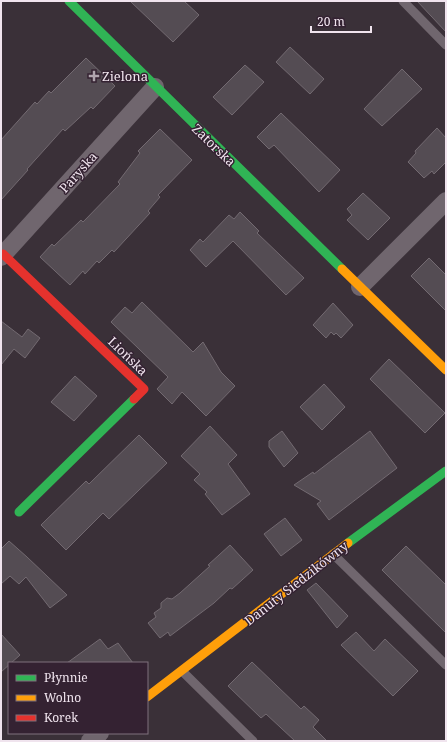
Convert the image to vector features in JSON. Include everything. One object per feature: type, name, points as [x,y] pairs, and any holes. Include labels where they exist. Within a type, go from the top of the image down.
[{"type":"street","name":"Zatorska","points":[[69,1],[155,87],[446,370]]},
{"type":"street","name":"Paryska","points":[[2,256],[155,87]]},
{"type":"street","points":[[360,287],[446,201]]},
{"type":"street","name":"Liońska","points":[[2,256],[144,389],[19,512]]},
{"type":"street","name":"Danuty Siedzikówny","points":[[148,696],[333,554],[446,471]]},
{"type":"street","points":[[90,741],[99,734]]},
{"type":"lane","points":[[403,1],[446,45]]},
{"type":"lane","points":[[333,554],[446,665]]},
{"type":"lane","points":[[182,670],[252,741]]},
{"type":"building","points":[[130,1],[184,1],[199,15],[173,42]]},
{"type":"building","points":[[417,1],[446,1],[446,32]]},
{"type":"building","points":[[290,47],[324,79],[310,94],[276,62]]},
{"type":"building","points":[[86,58],[115,86],[93,109],[91,107],[65,131],[63,129],[1,200],[1,140],[35,102],[37,104],[49,91],[51,93]]},
{"type":"building","points":[[245,65],[264,82],[232,115],[213,97]]},
{"type":"building","points":[[402,69],[422,89],[382,126],[364,109]]},
{"type":"building","points":[[281,113],[340,170],[319,192],[274,145],[269,149],[257,137]]},
{"type":"building","points":[[437,128],[446,138],[446,162],[434,174],[432,171],[424,178],[408,162],[416,153],[415,151]]},
{"type":"building","points":[[160,129],[192,160],[158,195],[160,197],[148,211],[150,213],[114,252],[112,250],[99,263],[97,261],[85,274],[83,271],[70,285],[40,257],[52,244],[54,246],[81,220],[83,222],[120,184],[118,182],[140,153],[138,151]]},
{"type":"building","points":[[363,193],[390,218],[368,240],[347,220],[352,215],[347,209]]},
{"type":"building","points":[[240,212],[259,231],[257,233],[304,278],[286,295],[233,241],[206,267],[190,250],[200,239],[203,242],[229,215],[234,219]]},
{"type":"building","points":[[429,258],[446,275],[446,311],[411,276]]},
{"type":"building","points":[[142,302],[193,352],[203,342],[221,372],[235,386],[206,416],[182,392],[172,404],[157,389],[168,377],[111,322],[125,307],[132,313]]},
{"type":"building","points":[[333,303],[353,325],[341,338],[336,333],[334,335],[331,332],[326,338],[313,325]]},
{"type":"building","points":[[1,321],[22,337],[28,329],[40,338],[25,358],[14,349],[1,365]]},
{"type":"building","points":[[389,359],[445,413],[425,433],[370,379]]},
{"type":"building","points":[[75,376],[97,396],[74,421],[51,402]]},
{"type":"building","points":[[324,384],[345,407],[322,430],[300,407]]},
{"type":"building","points":[[210,426],[237,455],[228,464],[250,494],[222,515],[205,494],[207,492],[194,480],[200,474],[181,456]]},
{"type":"building","points":[[282,431],[298,453],[284,467],[269,447],[269,441]]},
{"type":"building","points":[[370,431],[397,468],[329,520],[317,504],[321,501],[294,485],[313,472],[314,474]]},
{"type":"building","points":[[139,435],[167,463],[109,519],[103,513],[66,550],[41,525],[86,481],[89,484]]},
{"type":"building","points":[[285,518],[302,540],[281,556],[264,534]]},
{"type":"building","points":[[9,541],[67,595],[50,608],[26,577],[19,584],[10,576],[1,584],[1,549]]},
{"type":"building","points":[[230,545],[253,570],[232,589],[230,588],[214,603],[170,636],[168,632],[160,638],[148,623],[156,617],[154,613],[161,608],[161,603],[167,598],[172,599],[180,593],[210,566],[208,565]]},
{"type":"building","points":[[406,546],[446,585],[446,633],[382,570]]},
{"type":"building","points":[[316,583],[348,616],[337,628],[307,590]]},
{"type":"building","points":[[356,632],[374,651],[385,639],[418,671],[393,696],[341,645]]},
{"type":"building","points":[[1,634],[20,655],[12,662],[8,662],[8,666],[1,672]]},
{"type":"building","points":[[100,639],[108,649],[118,643],[132,662],[68,662]]},
{"type":"building","points":[[252,662],[301,709],[304,706],[319,720],[313,727],[327,741],[295,741],[266,714],[261,718],[228,686]]},
{"type":"traffic: fast","points":[[69,1],[342,269]]},
{"type":"traffic: fast","points":[[19,512],[134,399]]},
{"type":"traffic: fast","points":[[348,543],[446,471]]},
{"type":"traffic: slow","points":[[342,269],[446,370]]},
{"type":"traffic: slow","points":[[148,696],[348,543]]},
{"type":"traffic: jam","points":[[3,254],[144,389],[134,399]]},
{"type":"place","name":"Zielona","points":[[94,76]]}]
